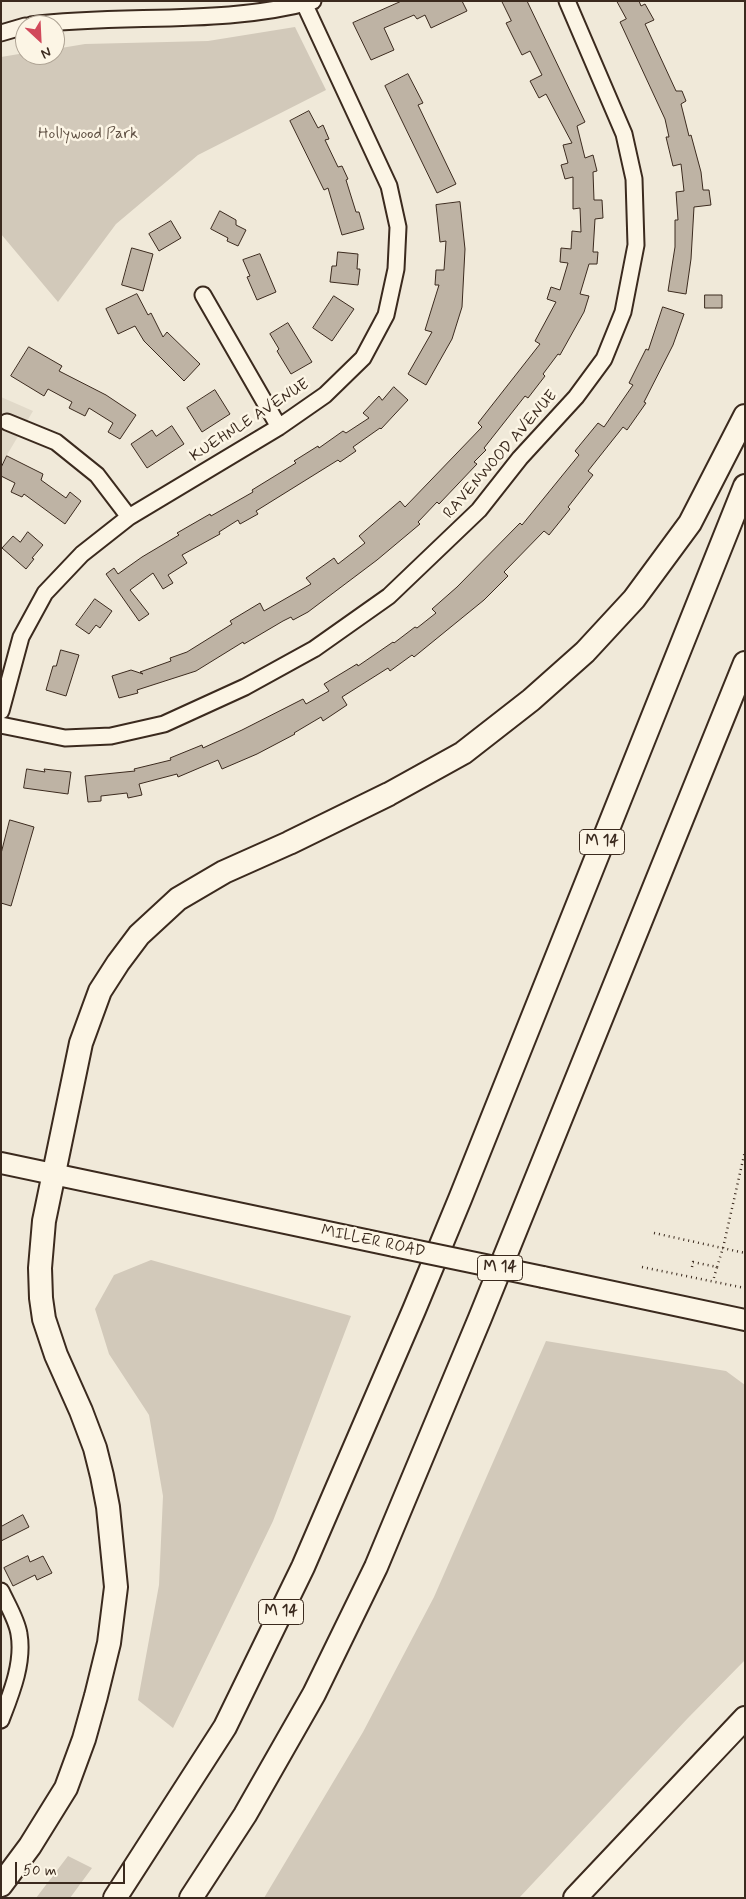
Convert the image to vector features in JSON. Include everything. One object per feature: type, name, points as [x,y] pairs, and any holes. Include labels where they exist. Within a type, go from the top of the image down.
[{"type":"highway","points":[[1,1885],[30,1846],[66,1788],[84,1740],[103,1670],[109,1643],[116,1587],[108,1507],[95,1448],[56,1355],[44,1319],[40,1268],[44,1221],[81,1043],[100,991],[139,935],[178,899],[224,872],[389,794],[463,752],[531,700],[585,652],[634,599],[690,523],[745,416]]},
{"type":"highway","name":"M 14","points":[[115,1898],[225,1728],[303,1567],[411,1319],[745,486]]},
{"type":"highway","name":"M 14","points":[[191,1898],[246,1815],[314,1694],[376,1567],[484,1309],[745,663]]},
{"type":"highway","points":[[575,1898],[745,1718]]},
{"type":"main road","name":"MILLER ROAD","points":[[1,1163],[745,1320]]},
{"type":"street","name":"RAVENWOOD AVENUE","points":[[1,725],[65,738],[111,736],[164,724],[245,687],[314,649],[389,596],[479,510],[520,458],[576,397],[604,359],[623,312],[636,245],[634,178],[624,134],[568,1]]},
{"type":"street","points":[[65,22],[234,14],[307,2]]},
{"type":"street","name":"KUEHNLE AVENUE","points":[[1,711],[21,637],[45,593],[82,554],[130,517],[279,427],[325,395],[363,358],[386,315],[396,269],[398,228],[389,186],[307,2]]},
{"type":"street","points":[[1,33],[15,29]]},
{"type":"street","points":[[203,296],[279,427]]},
{"type":"street","points":[[7,422],[56,442],[97,474],[130,517]]},
{"type":"street","points":[[1,1591],[19,1632],[20,1651],[13,1688],[1,1720]]},
{"type":"path","points":[[713,1281],[723,1248],[745,1151]]},
{"type":"path","points":[[654,1233],[745,1253]]},
{"type":"path","points":[[692,1267],[693,1262],[717,1267]]},
{"type":"path","points":[[642,1267],[745,1288]]},
{"type":"shaded area","points":[[1,397],[33,411],[1,465]]},
{"type":"green space","name":"Hollywood Park","points":[[295,27],[326,90],[198,155],[116,224],[58,302],[1,234],[1,57],[15,55],[15,65],[65,65],[65,47],[85,44],[208,41]]},
{"type":"green space","points":[[151,1260],[351,1316],[273,1521],[173,1728],[138,1700],[159,1585],[163,1496],[149,1415],[109,1354],[95,1309],[114,1275]]},
{"type":"green space","points":[[546,1341],[726,1371],[745,1385],[745,1660],[519,1898],[264,1898],[363,1732],[434,1597]]},
{"type":"green space","points":[[68,1856],[92,1868],[70,1898],[36,1898]]},
{"type":"building","points":[[402,1],[462,1],[467,11],[431,28],[425,15],[417,19],[414,15],[384,28],[394,50],[371,60],[353,23]]},
{"type":"building","points":[[502,1],[527,1],[585,122],[577,126],[585,158],[593,155],[597,171],[593,172],[594,200],[602,200],[603,218],[595,219],[593,252],[598,252],[597,264],[589,264],[580,294],[589,296],[584,312],[560,355],[558,354],[543,374],[545,376],[528,398],[525,396],[484,448],[486,450],[474,462],[477,464],[439,504],[437,502],[418,522],[420,524],[377,560],[308,612],[293,620],[291,617],[244,644],[243,642],[196,671],[137,690],[138,693],[119,698],[112,676],[131,670],[143,674],[140,672],[171,661],[170,658],[187,652],[232,624],[230,621],[260,603],[264,611],[311,584],[306,578],[334,558],[338,564],[365,543],[359,536],[400,501],[405,507],[482,427],[478,423],[540,344],[535,341],[556,302],[547,299],[551,287],[560,290],[568,263],[560,262],[561,248],[571,249],[572,231],[581,232],[580,208],[573,209],[573,177],[565,179],[561,165],[568,163],[563,145],[572,143],[546,94],[539,98],[530,81],[542,75],[530,51],[522,55],[506,23],[511,21]]},
{"type":"building","points":[[617,1],[639,1],[641,6],[645,4],[654,20],[645,24],[676,91],[682,91],[686,101],[681,104],[689,136],[691,135],[701,172],[703,190],[709,190],[711,205],[694,207],[691,259],[686,294],[668,291],[675,247],[675,220],[678,220],[676,192],[684,191],[681,164],[673,166],[666,137],[669,137],[665,119],[620,22],[626,19]]},
{"type":"building","points":[[408,74],[423,103],[418,105],[456,184],[437,193],[385,86]]},
{"type":"building","points":[[309,111],[318,128],[323,125],[329,139],[325,140],[338,167],[342,166],[348,179],[346,180],[356,212],[359,212],[364,229],[342,235],[328,188],[324,190],[290,121]]},
{"type":"building","points":[[460,202],[465,249],[462,307],[452,339],[426,385],[408,374],[432,332],[425,330],[439,285],[435,285],[436,270],[444,270],[446,241],[440,242],[436,205]]},
{"type":"building","points":[[220,211],[236,220],[236,225],[246,230],[238,246],[227,241],[228,238],[211,229]]},
{"type":"building","points":[[171,221],[181,238],[159,251],[149,234]]},
{"type":"building","points":[[132,248],[153,254],[143,291],[122,285]]},
{"type":"building","points":[[338,252],[358,254],[357,269],[360,269],[358,285],[330,282],[332,266],[336,266]]},
{"type":"building","points":[[260,254],[276,292],[257,300],[247,277],[250,276],[243,260]]},
{"type":"building","points":[[137,294],[148,315],[151,313],[163,337],[167,332],[200,364],[184,381],[144,341],[135,326],[118,334],[106,309]]},
{"type":"building","points":[[705,295],[722,295],[722,308],[705,308]]},
{"type":"building","points":[[334,296],[354,309],[332,341],[313,328]]},
{"type":"building","points":[[663,307],[684,314],[673,345],[644,402],[646,403],[627,430],[623,427],[588,471],[593,475],[568,507],[570,509],[549,535],[544,531],[504,572],[508,576],[484,600],[414,657],[412,655],[390,671],[388,668],[342,697],[347,705],[323,721],[321,717],[295,734],[257,754],[222,769],[218,760],[178,777],[177,774],[139,784],[142,795],[128,798],[127,793],[101,796],[101,801],[88,802],[85,776],[135,771],[134,769],[171,760],[170,758],[202,745],[203,748],[242,730],[303,699],[306,704],[329,691],[324,684],[357,664],[358,666],[415,627],[417,628],[436,613],[432,609],[457,587],[520,523],[522,525],[579,455],[575,451],[598,423],[604,427],[633,385],[629,383],[646,349],[648,350]]},
{"type":"building","points":[[288,323],[312,362],[291,374],[277,351],[279,349],[270,334]]},
{"type":"building","points":[[29,347],[62,366],[59,371],[106,395],[136,415],[120,439],[108,432],[113,423],[89,408],[85,416],[69,408],[72,402],[48,389],[44,396],[11,376]]},
{"type":"building","points":[[394,387],[408,400],[381,429],[353,447],[356,451],[340,462],[338,460],[256,511],[258,514],[240,524],[238,520],[219,532],[220,534],[182,555],[187,563],[168,575],[173,583],[163,589],[153,573],[130,590],[149,614],[139,621],[106,574],[114,568],[118,574],[179,535],[177,533],[253,492],[252,490],[296,463],[294,461],[318,446],[319,448],[343,431],[346,433],[369,418],[363,413],[379,396],[382,400]]},
{"type":"building","points":[[215,390],[230,414],[202,432],[187,408]]},
{"type":"building","points":[[172,426],[184,444],[147,468],[131,444],[152,430],[156,436]]},
{"type":"building","points":[[7,456],[43,474],[41,480],[66,498],[70,492],[81,501],[65,524],[24,494],[22,497],[11,492],[15,483],[1,476],[1,468]]},
{"type":"building","points":[[28,532],[43,545],[26,569],[2,548],[13,536],[20,542]]},
{"type":"building","points":[[95,599],[112,611],[100,628],[96,625],[89,634],[76,625]]},
{"type":"building","points":[[61,650],[79,655],[66,696],[46,690],[53,666],[56,666]]},
{"type":"building","points":[[27,769],[45,772],[44,769],[71,772],[68,794],[24,788]]},
{"type":"building","points":[[10,820],[34,827],[11,906],[1,903],[1,854]]},
{"type":"building","points":[[23,1515],[29,1527],[1,1541],[1,1527]]},
{"type":"building","points":[[28,1556],[30,1562],[43,1556],[52,1573],[37,1580],[35,1575],[13,1586],[4,1568]]}]
